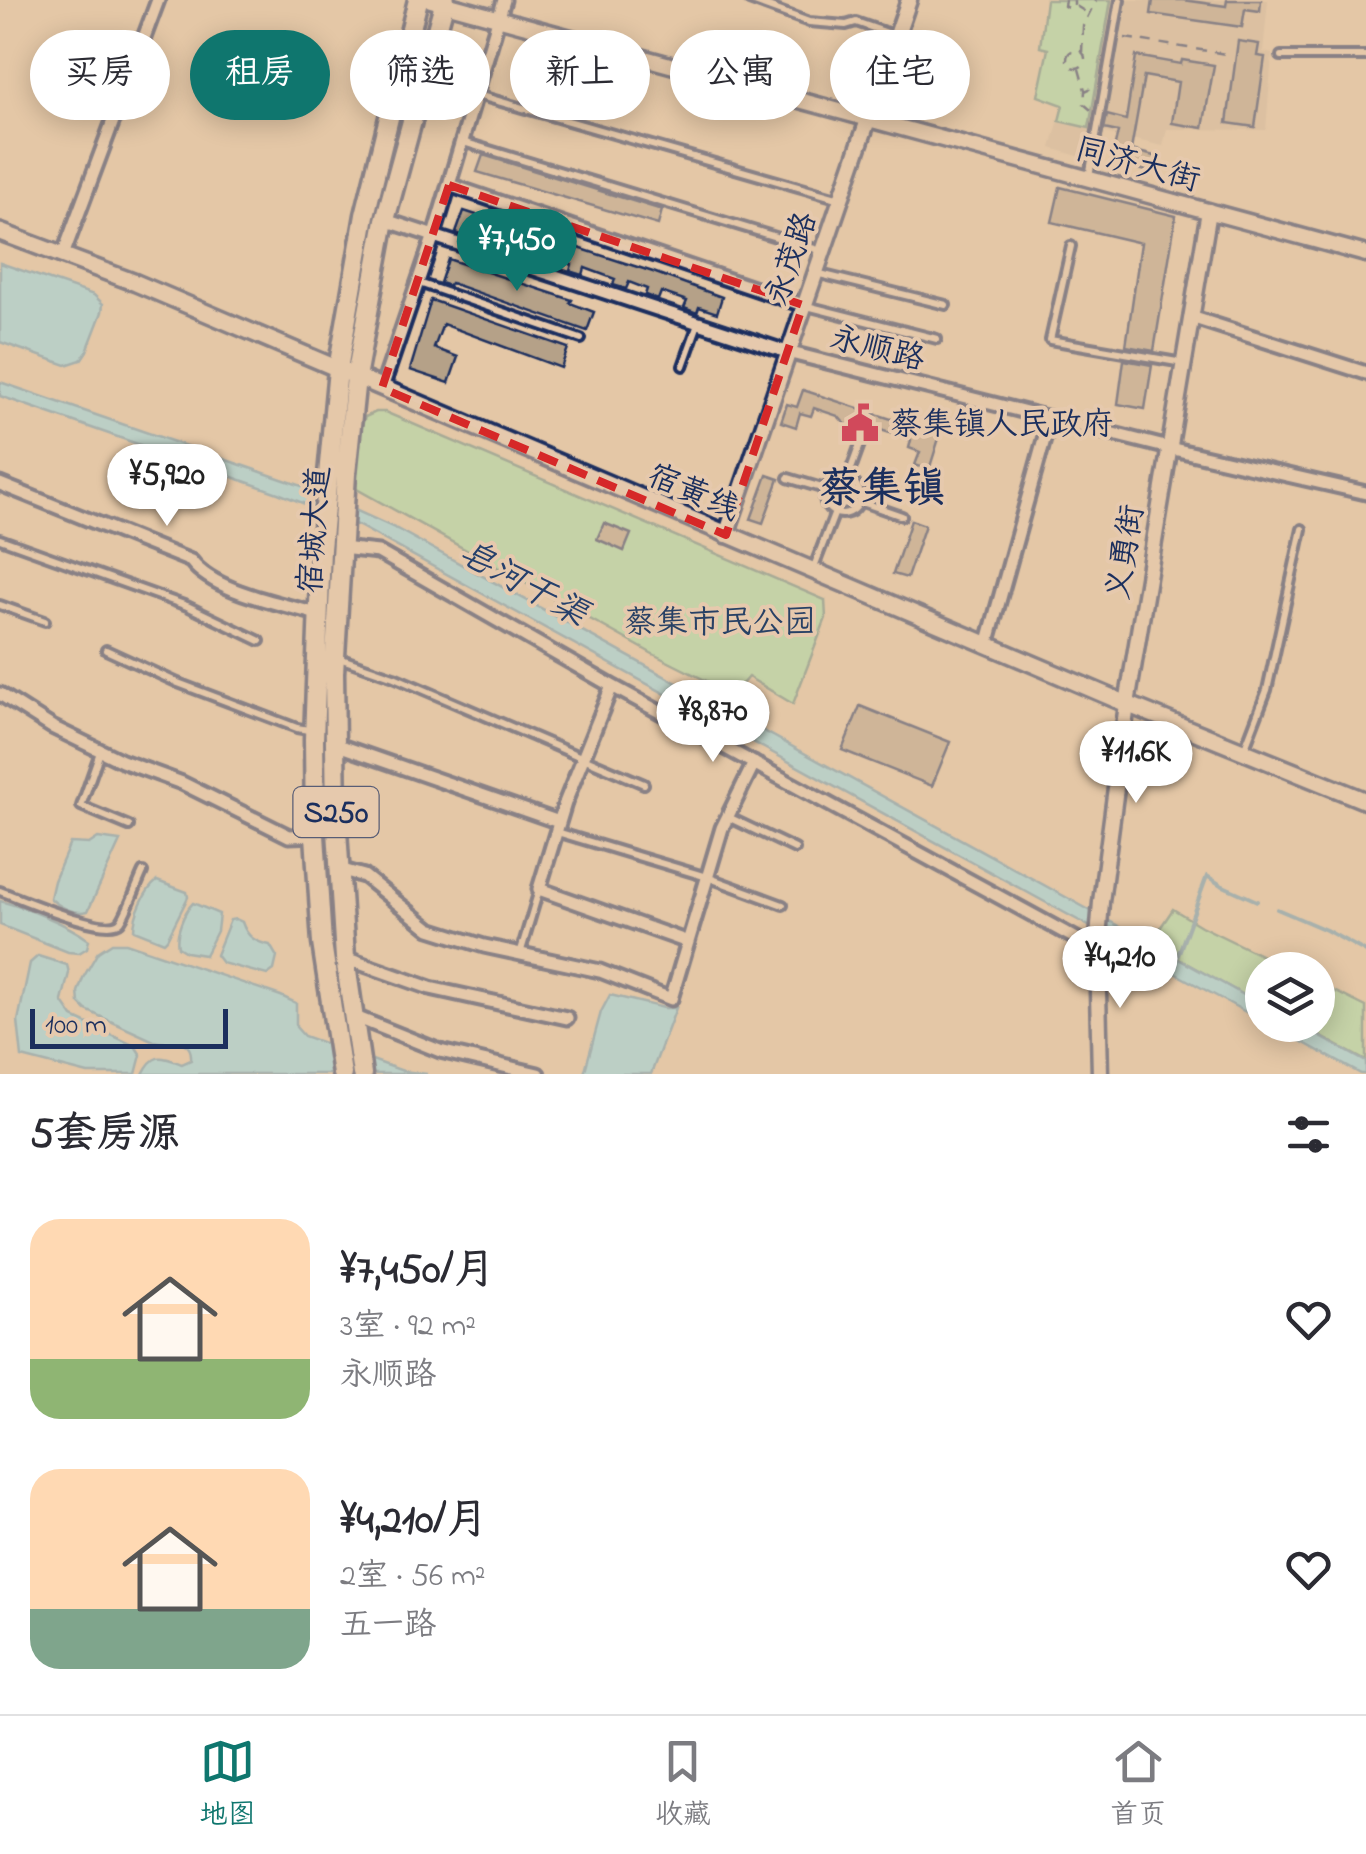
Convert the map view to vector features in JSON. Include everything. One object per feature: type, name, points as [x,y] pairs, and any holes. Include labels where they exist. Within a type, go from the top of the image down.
[{"type":"main road","name":"宿城大道","points":[[362,1074],[345,958],[339,869],[335,744],[341,548],[338,369],[364,215],[418,0]]},
{"type":"main road","name":"宿城大道","points":[[342,1074],[322,942],[314,835],[320,549],[385,220],[440,1]]},
{"type":"main road","name":"宿黄线","points":[[0,232],[338,369],[812,572],[1366,801]]},
{"type":"street","points":[[63,255],[158,0]]},
{"type":"street","points":[[490,47],[504,0]]},
{"type":"street","name":"永茂路","points":[[898,30],[908,0]]},
{"type":"street","name":"同济大街","points":[[440,1],[830,107]]},
{"type":"street","points":[[382,388],[468,120]]},
{"type":"street","name":"永茂路","points":[[726,535],[866,120]]},
{"type":"street","name":"同济大街","points":[[878,120],[1366,254]]},
{"type":"street","points":[[449,185],[803,306]]},
{"type":"street","name":"义勇街","points":[[1100,1074],[1097,950],[1102,902],[1128,704],[1209,211]]},
{"type":"street","name":"永顺路","points":[[385,220],[787,352],[1366,493]]},
{"type":"street","points":[[1191,318],[1366,373]]},
{"type":"street","points":[[988,645],[1050,418]]},
{"type":"street","points":[[0,484],[191,561],[200,573],[230,587],[317,614]]},
{"type":"street","points":[[341,548],[378,552],[612,686],[1097,950]]},
{"type":"street","points":[[612,686],[582,759],[540,889],[688,942]]},
{"type":"street","points":[[0,694],[52,727],[182,783],[289,836],[314,835]]},
{"type":"street","points":[[335,744],[558,827]]},
{"type":"street","points":[[339,869],[364,876],[430,929],[484,946],[600,971],[671,1000],[722,828],[754,763]]},
{"type":"street","points":[[345,958],[430,988],[567,1018]]},
{"type":"street","points":[[354,1016],[440,1051],[538,1074]]},
{"type":"lane","points":[[749,0],[809,22],[846,26],[856,22],[879,30]]},
{"type":"lane","points":[[1088,178],[1120,0]]},
{"type":"lane","points":[[1281,56],[1366,56]]},
{"type":"lane","points":[[490,98],[840,199]]},
{"type":"lane","points":[[462,141],[822,251]]},
{"type":"lane","points":[[1071,246],[1050,340],[1183,362]]},
{"type":"lane","points":[[815,273],[946,305]]},
{"type":"lane","points":[[418,282],[581,339]]},
{"type":"lane","points":[[803,306],[938,338]]},
{"type":"lane","points":[[684,366],[698,323]]},
{"type":"lane","points":[[847,480],[863,436]]},
{"type":"lane","points":[[788,478],[825,489]]},
{"type":"lane","points":[[847,480],[858,490],[859,501],[851,511],[840,514],[826,505],[825,489],[833,481],[847,480]]},
{"type":"lane","points":[[859,501],[902,516]]},
{"type":"lane","points":[[812,572],[835,512]]},
{"type":"lane","points":[[1243,751],[1267,690],[1302,529]]},
{"type":"lane","points":[[0,539],[186,606],[260,641]]},
{"type":"lane","points":[[0,604],[46,621]]},
{"type":"lane","points":[[106,650],[178,684],[314,731]]},
{"type":"lane","points":[[335,657],[394,677],[644,784]]},
{"type":"lane","points":[[101,751],[80,806],[129,826]]},
{"type":"lane","points":[[727,816],[794,849]]},
{"type":"lane","points":[[558,827],[782,905]]},
{"type":"lane","points":[[0,891],[111,927],[121,922],[143,872]]},
{"type":"lane","points":[[520,954],[540,889]]},
{"type":"path","points":[[1064,0],[1067,8],[1074,2],[1089,14]]},
{"type":"path","points":[[1079,67],[1084,61],[1083,26],[1096,0]]},
{"type":"path","points":[[1114,36],[1226,54]]},
{"type":"path","points":[[1079,67],[1070,66],[1068,56],[1074,50],[1082,53]]},
{"type":"path","points":[[1079,67],[1084,104],[1100,114]]},
{"type":"path","points":[[1085,91],[1105,85]]},
{"type":"highlighted area","points":[[449,185],[803,305],[726,535],[382,388]]},
{"type":"shaded area","points":[[1046,0],[1268,0],[1263,52],[1272,54],[1266,130],[1167,129],[1163,146],[1105,133],[1098,162],[1051,148],[1063,105],[1038,96],[1048,49],[1040,47]]},
{"type":"green space","points":[[1046,0],[1111,0],[1089,128],[1059,121],[1063,105],[1038,96],[1048,49],[1040,47]]},
{"type":"green space","name":"蔡集市民公园","points":[[385,412],[825,600],[826,618],[793,704],[748,677],[736,691],[727,691],[651,653],[355,488],[361,428],[365,417]]},
{"type":"green space","points":[[1173,909],[1254,952],[1245,952],[1245,996],[1150,943]]},
{"type":"green space","points":[[1335,992],[1366,1007],[1366,1061],[1331,1042],[1335,1042]]},
{"type":"water","points":[[0,263],[94,295],[103,304],[81,360],[66,365],[0,342]]},
{"type":"water","points":[[0,382],[302,486],[397,529],[1245,996],[1245,1012],[359,526],[278,493],[0,396]]},
{"type":"water","points":[[98,838],[120,841],[88,911],[63,907],[50,898],[70,843],[89,844]]},
{"type":"water","points":[[157,881],[187,892],[188,897],[164,942],[134,930],[141,903]]},
{"type":"water","points":[[0,901],[69,928],[89,940],[87,948],[79,953],[68,952],[0,925]]},
{"type":"water","points":[[193,903],[219,914],[217,931],[205,955],[178,947],[181,924]]},
{"type":"water","points":[[236,919],[252,938],[270,945],[277,957],[274,970],[267,975],[222,963],[216,955],[230,920]]},
{"type":"water","points":[[112,943],[126,943],[281,996],[296,1003],[296,1027],[304,1036],[403,1071],[427,1074],[143,1074],[155,1059],[182,1064],[191,1060],[191,1052],[184,1044],[154,1041],[86,1010],[79,1003],[83,978],[98,952]]},
{"type":"water","points":[[38,956],[67,965],[69,973],[62,1001],[73,1017],[135,1046],[141,1055],[136,1074],[88,1074],[22,1057],[18,1021],[30,963]]},
{"type":"water","points":[[610,995],[676,1008],[651,1074],[584,1074],[601,1012]]},
{"type":"water","points":[[1302,1042],[1330,1042],[1366,1062],[1366,1074]]},
{"type":"building","points":[[1153,0],[1226,6],[1227,0],[1261,0],[1260,11],[1245,9],[1242,27],[1151,14]]},
{"type":"building","points":[[1238,41],[1259,44],[1257,56],[1265,57],[1255,127],[1227,123]]},
{"type":"building","points":[[1136,56],[1214,65],[1203,128],[1172,123],[1178,82],[1144,76],[1131,150],[1158,157],[1154,173],[1111,162],[1118,132],[1104,129],[1107,115],[1126,120]]},
{"type":"building","points":[[483,155],[662,210],[658,225],[477,172]]},
{"type":"building","points":[[1060,187],[1176,216],[1154,351],[1126,346],[1141,243],[1052,222]]},
{"type":"building","points":[[464,211],[722,297],[717,313],[699,307],[697,313],[684,308],[687,301],[661,292],[658,300],[645,295],[647,289],[629,282],[626,289],[613,285],[615,279],[585,268],[583,275],[570,271],[572,264],[548,256],[546,263],[533,259],[535,252],[505,241],[502,249],[489,244],[492,238],[472,231],[469,238],[456,233]]},
{"type":"building","points":[[448,259],[572,300],[570,303],[594,312],[587,331],[451,283],[440,283]]},
{"type":"building","points":[[431,300],[568,348],[561,368],[443,324],[434,348],[458,357],[449,383],[410,370]]},
{"type":"building","points":[[1124,360],[1152,365],[1145,409],[1118,404]]},
{"type":"building","points":[[803,390],[940,435],[929,470],[915,465],[920,452],[909,448],[911,440],[881,430],[871,433],[814,408],[811,416],[800,413],[796,427],[781,422],[787,404],[797,407]]},
{"type":"building","points":[[767,475],[779,479],[763,523],[751,519]]},
{"type":"building","points":[[911,520],[925,525],[907,578],[893,574]]},
{"type":"building","points":[[604,523],[631,534],[624,551],[597,539]]},
{"type":"building","points":[[860,706],[950,742],[932,786],[842,750]]},
{"type":"waterway","points":[[1177,958],[1207,876],[1257,901]]},
{"type":"waterway","points":[[1277,909],[1366,952]]},
{"type":"place","name":"蔡集镇人民政府","points":[[860,423]]},
{"type":"district","name":"蔡集镇","points":[[882,486]]},
{"type":"water label","name":"皂河干渠","points":[[524,582]]}]
